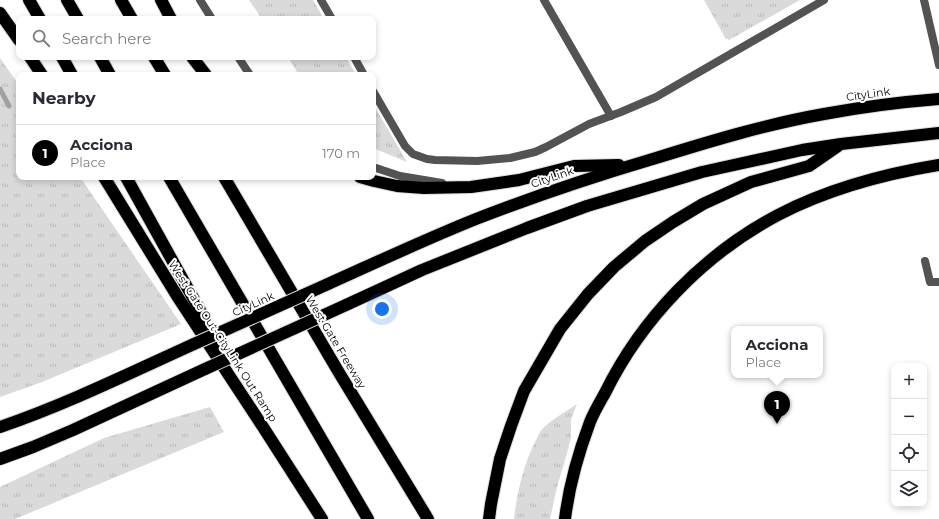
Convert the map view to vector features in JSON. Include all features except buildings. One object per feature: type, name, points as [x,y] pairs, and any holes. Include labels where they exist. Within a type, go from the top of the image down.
[{"type":"highway","points":[[29,0],[38,16]]},
{"type":"highway","points":[[67,0],[76,16]]},
{"type":"highway","points":[[121,0],[130,16]]},
{"type":"highway","points":[[160,0],[169,16]]},
{"type":"highway","points":[[0,13],[16,36]]},
{"type":"highway","points":[[32,60],[40,72]]},
{"type":"highway","points":[[64,60],[70,72]]},
{"type":"highway","points":[[102,60],[108,72]]},
{"type":"highway","points":[[156,60],[163,72]]},
{"type":"highway","points":[[194,60],[204,72]]},
{"type":"highway","name":"CityLink","points":[[0,427],[71,399],[475,219],[580,181],[768,126],[823,114],[867,107],[939,99]]},
{"type":"highway","points":[[0,459],[73,430],[422,270],[480,246],[587,206],[702,172],[802,150],[939,133]]},
{"type":"highway","points":[[489,519],[500,458],[524,391],[560,329],[588,294],[614,267],[645,242],[673,222],[703,204],[751,182],[809,166],[841,144]]},
{"type":"highway","points":[[370,180],[397,186],[424,188],[471,187],[519,180],[574,166],[634,164]]},
{"type":"highway","points":[[564,519],[577,459],[590,421],[629,350],[643,330],[686,282],[716,256],[757,227],[805,202],[835,190],[873,179],[939,165]]},
{"type":"highway","name":"West Gate Out-CityLink Out Ramp","points":[[106,180],[179,299],[264,427],[322,519]]},
{"type":"highway","points":[[128,180],[264,427]]},
{"type":"highway","points":[[171,180],[368,519]]},
{"type":"highway","name":"West Gate Freeway","points":[[226,180],[338,371],[428,519]]},
{"type":"street","points":[[200,0],[210,16]]},
{"type":"street","points":[[321,0],[330,16]]},
{"type":"street","points":[[544,0],[611,116]]},
{"type":"street","points":[[376,96],[408,150],[421,158],[434,160],[477,161],[520,156],[535,152],[589,124],[656,97],[824,0]]},
{"type":"street","points":[[924,0],[939,65]]},
{"type":"street","points":[[240,60],[248,72]]},
{"type":"street","points":[[356,60],[362,72]]},
{"type":"street","points":[[376,168],[400,176],[471,187]]},
{"type":"street","points":[[925,262],[930,282],[939,282]]},
{"type":"green space","points":[[249,0],[313,0],[322,16],[260,16]]},
{"type":"green space","points":[[704,0],[800,0],[729,40],[725,38]]},
{"type":"green space","points":[[0,58],[16,81],[16,180],[82,180],[181,324],[42,382],[0,397]]},
{"type":"green space","points":[[290,60],[348,60],[354,72],[297,72]]},
{"type":"green space","points":[[376,109],[407,162],[376,149]]},
{"type":"green space","points":[[577,404],[571,419],[571,438],[557,487],[550,519],[514,519],[524,470],[539,433],[552,421]]},
{"type":"green space","points":[[210,407],[224,432],[15,519],[0,519],[0,487],[104,438]]},
{"type":"waterway","points":[[0,89],[9,106]]},
{"type":"place","name":"Acciona","points":[[777,424]]}]
